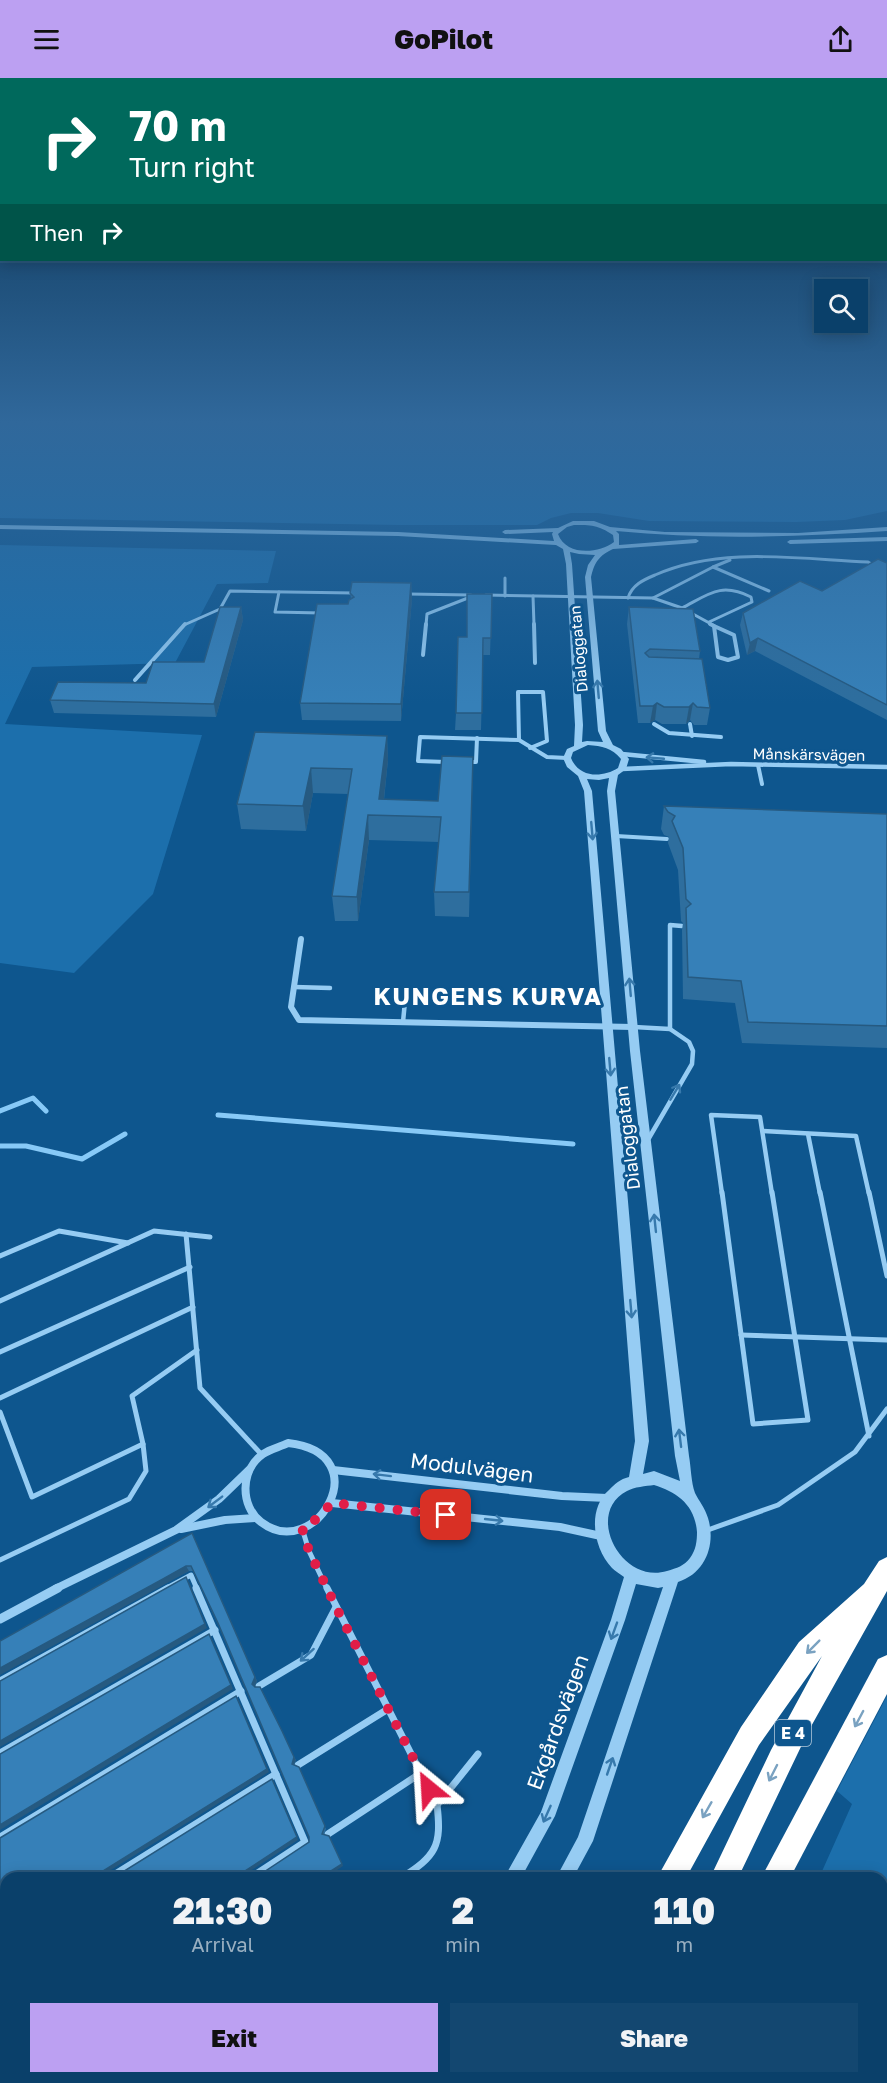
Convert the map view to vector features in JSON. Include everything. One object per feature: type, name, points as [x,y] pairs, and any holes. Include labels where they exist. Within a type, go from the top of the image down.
[{"type":"highway","name":"E 4","points":[[727,1872],[757,1803],[813,1694],[887,1569]]},
{"type":"highway","points":[[673,1872],[750,1736],[808,1651],[872,1593]]},
{"type":"highway","points":[[778,1872],[887,1668]]},
{"type":"street","points":[[0,527],[398,534],[532,532],[558,530],[573,523],[594,523],[611,530],[665,534],[798,535],[887,529]]},
{"type":"street","points":[[558,530],[555,534],[558,543]]},
{"type":"street","points":[[611,530],[618,538],[613,547]]},
{"type":"street","points":[[398,534],[558,543],[566,549],[583,553],[601,552],[613,547],[685,541],[829,543],[887,539]]},
{"type":"street","name":"Dialoggatan","points":[[566,549],[580,731],[578,746]]},
{"type":"street","name":"Dialoggatan","points":[[601,552],[589,571],[589,597],[602,731],[609,745]]},
{"type":"street","points":[[588,743],[609,745],[622,754],[625,764],[618,772],[601,777],[581,774],[568,764],[567,758],[570,751],[578,746],[588,743]]},
{"type":"street","name":"Månskärsvägen","points":[[622,754],[731,764],[887,767]]},
{"type":"street","name":"Månskärsvägen","points":[[618,772],[731,764]]},
{"type":"street","name":"Dialoggatan","points":[[618,772],[611,791],[646,1143],[681,1456],[688,1496]]},
{"type":"street","name":"Dialoggatan","points":[[581,774],[588,791],[642,1441],[635,1479]]},
{"type":"street","points":[[301,939],[291,1007],[299,1020],[634,1027]]},
{"type":"street","points":[[0,1619],[81,1575],[176,1530],[219,1500],[249,1470],[261,1454],[280,1445],[302,1443],[316,1448],[325,1456],[333,1470],[335,1485],[332,1503],[312,1523],[302,1528],[286,1531],[267,1527],[255,1518],[245,1501],[244,1487],[249,1470]]},
{"type":"street","name":"Modulvägen","points":[[333,1470],[562,1496],[607,1498]]},
{"type":"street","points":[[654,1478],[672,1484],[688,1496],[700,1512],[705,1531],[702,1552],[691,1569],[672,1580],[652,1581],[631,1575],[612,1559],[601,1536],[600,1516],[607,1498],[618,1487],[635,1479],[654,1478]]},
{"type":"street","points":[[332,1503],[560,1527],[601,1536]]},
{"type":"street","points":[[176,1530],[225,1520],[255,1518]]},
{"type":"street","name":"Ekgårdsvägen","points":[[515,1872],[546,1816],[618,1620],[631,1575]]},
{"type":"street","points":[[567,1872],[585,1841],[672,1580]]},
{"type":"lane","points":[[628,598],[629,592],[635,585],[660,571],[694,561],[736,558],[868,562],[877,565]]},
{"type":"lane","points":[[652,598],[712,567],[736,558]]},
{"type":"lane","points":[[712,567],[769,591]]},
{"type":"lane","points":[[505,578],[505,596]]},
{"type":"lane","points":[[682,608],[722,588],[731,588],[751,597],[752,602],[709,622]]},
{"type":"lane","points":[[135,680],[185,624],[220,609],[230,591],[360,593]]},
{"type":"lane","points":[[279,592],[274,612],[329,613]]},
{"type":"lane","points":[[406,594],[475,595],[427,614],[423,655]]},
{"type":"lane","points":[[485,596],[652,598],[682,608],[734,635],[738,657],[728,660],[718,657],[714,626]]},
{"type":"lane","points":[[533,596],[535,663]]},
{"type":"lane","points":[[519,740],[518,692],[543,692],[547,741],[530,748]]},
{"type":"lane","points":[[654,724],[669,733],[721,736]]},
{"type":"lane","points":[[690,724],[692,736]]},
{"type":"lane","points":[[453,762],[418,761],[420,737],[519,740],[547,757],[567,758]]},
{"type":"lane","points":[[464,762],[476,762],[477,738]]},
{"type":"lane","points":[[758,765],[762,784]]},
{"type":"lane","points":[[616,836],[666,839]]},
{"type":"lane","points":[[670,1029],[670,926],[682,926]]},
{"type":"lane","points":[[294,987],[330,988]]},
{"type":"lane","points":[[403,1022],[406,990]]},
{"type":"lane","points":[[634,1027],[670,1029],[688,1039],[695,1055],[646,1143]]},
{"type":"lane","points":[[711,1115],[760,1117],[763,1131],[808,1420],[753,1424],[711,1115]]},
{"type":"lane","points":[[763,1131],[856,1137],[887,1276]]},
{"type":"lane","points":[[808,1134],[869,1436]]},
{"type":"lane","points":[[0,1256],[59,1231],[128,1243]]},
{"type":"lane","points":[[0,1300],[154,1231],[210,1237]]},
{"type":"lane","points":[[186,1234],[200,1388],[261,1454]]},
{"type":"lane","points":[[0,1352],[190,1267]]},
{"type":"lane","points":[[0,1398],[193,1307]]},
{"type":"lane","points":[[741,1335],[887,1340]]},
{"type":"lane","points":[[0,1560],[129,1499],[146,1471],[143,1444],[132,1396],[197,1350]]},
{"type":"lane","points":[[705,1531],[778,1505],[855,1452],[887,1409]]},
{"type":"lane","points":[[0,1412],[32,1497],[143,1444]]},
{"type":"lane","points":[[302,1528],[309,1551],[336,1607],[437,1805],[441,1836],[427,1862],[411,1872]]},
{"type":"lane","points":[[0,1681],[191,1575],[305,1842],[259,1872]]},
{"type":"lane","points":[[259,1686],[311,1655],[336,1607]]},
{"type":"lane","points":[[0,1753],[215,1630]]},
{"type":"lane","points":[[0,1837],[241,1691]]},
{"type":"lane","points":[[298,1765],[388,1709]]},
{"type":"lane","points":[[437,1805],[478,1755]]},
{"type":"lane","points":[[328,1834],[421,1773]]},
{"type":"lane","points":[[119,1872],[276,1774]]},
{"type":"shaded area","points":[[557,517],[537,525],[398,525],[0,518]]},
{"type":"shaded area","points":[[621,517],[861,517],[845,520],[796,522],[649,521]]},
{"type":"shaded area","points":[[0,545],[276,551],[268,583],[217,584],[175,663],[32,667],[5,724],[202,735],[153,894],[74,973],[0,963]]},
{"type":"shaded area","points":[[887,1696],[887,1872],[822,1872],[852,1804],[837,1791]]},
{"type":"building","points":[[878,559],[887,563],[887,705],[758,638],[750,643],[743,613],[800,581],[822,591]]},
{"type":"building","points":[[352,582],[411,583],[401,704],[300,703],[317,604],[348,604],[349,600],[354,597],[350,593]]},
{"type":"building","points":[[467,594],[492,594],[491,638],[483,638],[482,713],[456,713],[458,637],[467,637]]},
{"type":"building","points":[[220,607],[241,607],[214,704],[50,700],[58,682],[146,683],[153,662],[204,662]]},
{"type":"building","points":[[629,607],[693,609],[700,651],[650,649],[645,653],[649,657],[702,659],[710,708],[697,707],[693,703],[689,707],[664,707],[657,703],[653,706],[640,706]]},
{"type":"building","points":[[255,732],[387,736],[379,799],[438,801],[442,756],[473,757],[469,892],[434,892],[441,817],[368,815],[357,897],[332,896],[352,769],[311,768],[303,806],[237,804]]},
{"type":"building","points":[[664,806],[887,814],[887,1026],[748,1022],[741,981],[688,977],[686,908],[691,904],[686,899],[683,848],[672,821],[675,816]]},
{"type":"building","points":[[192,1533],[255,1677],[252,1684],[260,1687],[282,1731],[294,1757],[292,1764],[299,1767],[325,1826],[322,1834],[329,1836],[342,1864],[329,1872],[264,1872],[309,1842],[309,1837],[218,1623],[191,1566],[186,1566],[0,1668],[0,1641]]},
{"type":"building","points":[[186,1577],[205,1624],[0,1741],[0,1681]]},
{"type":"building","points":[[209,1634],[231,1685],[0,1825],[0,1754]]},
{"type":"building","points":[[236,1696],[267,1769],[103,1872],[0,1872],[0,1838]]},
{"type":"building","points":[[272,1779],[297,1837],[245,1872],[123,1872]]},
{"type":"waterway","points":[[0,1111],[33,1098],[46,1111]]},
{"type":"waterway","points":[[218,1115],[573,1144]]},
{"type":"waterway","points":[[0,1146],[26,1146],[82,1159],[125,1134]]},
{"type":"district","name":"KUNGENS KURVA","points":[[488,995]]},
{"type":"route","points":[[429,1789],[336,1607],[309,1551],[302,1528],[312,1523],[332,1503],[446,1515]]}]
